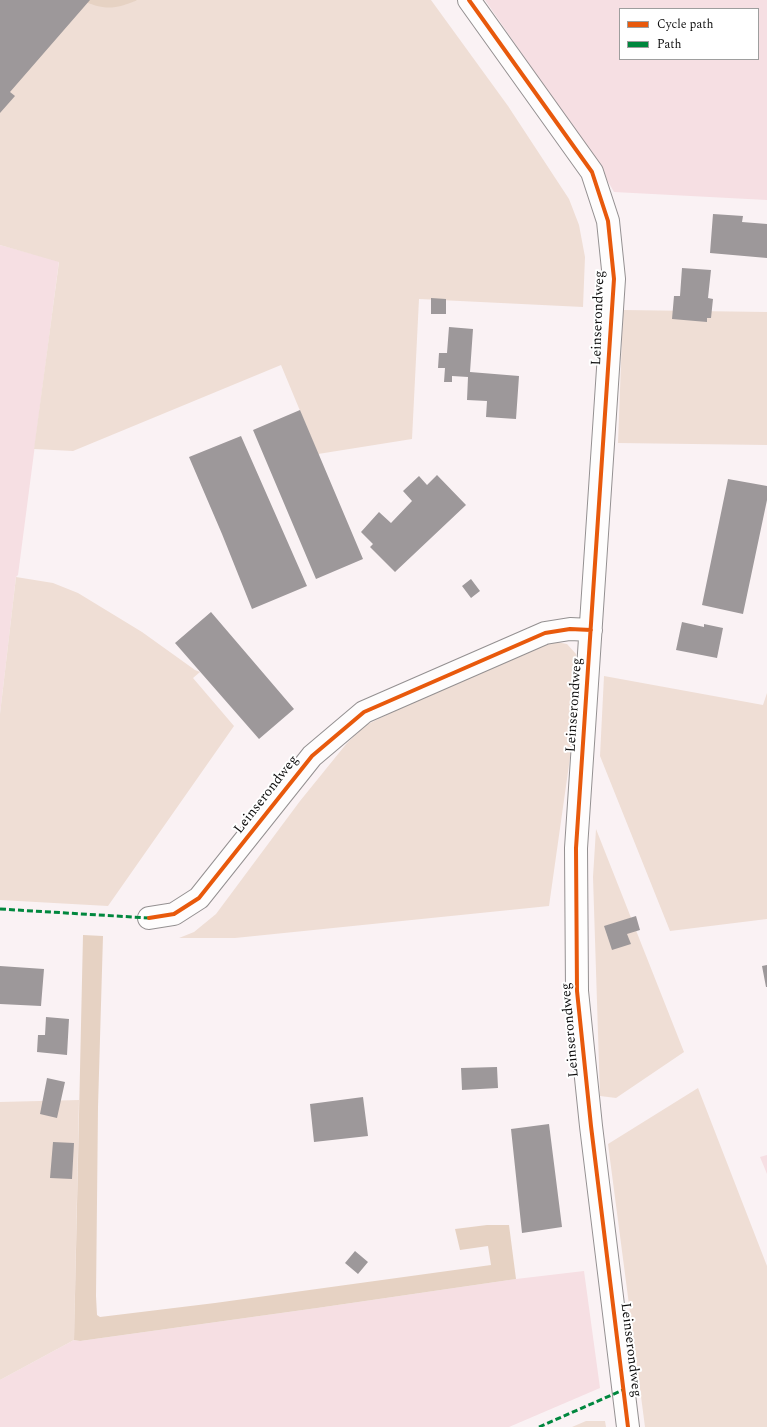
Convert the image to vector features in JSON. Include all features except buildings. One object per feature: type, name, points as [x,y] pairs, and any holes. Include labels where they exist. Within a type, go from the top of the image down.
[{"type":"street","name":"Leinserondweg","points":[[469,0],[592,172],[608,221],[614,279],[576,848],[577,991],[591,1126],[628,1427]]},
{"type":"street","name":"Leinserondweg","points":[[149,918],[174,914],[199,898],[312,756],[364,712],[545,633],[570,629],[591,630]]},
{"type":"shaded area","points":[[77,0],[113,7],[138,0],[431,0],[508,106],[569,199],[579,225],[585,257],[583,307],[419,299],[412,439],[318,454],[281,365],[73,451],[34,449],[59,262],[0,245],[0,87]]},
{"type":"shaded area","points":[[80,0],[138,0],[122,6],[109,8],[96,6]]},
{"type":"shaded area","points":[[485,0],[767,0],[767,200],[614,192],[599,166]]},
{"type":"shaded area","points":[[0,245],[59,261],[18,575],[16,577],[0,714]]},
{"type":"shaded area","points":[[623,310],[767,312],[767,445],[618,443]]},
{"type":"shaded area","points":[[16,577],[53,583],[78,593],[142,632],[200,672],[193,678],[234,726],[108,906],[0,900],[0,714]]},
{"type":"shaded area","points":[[556,642],[567,644],[576,654],[580,687],[549,906],[235,938],[179,938],[194,932],[216,914],[300,801],[347,743],[366,725],[524,648]]},
{"type":"shaded area","points":[[604,676],[763,705],[767,693],[767,919],[670,931],[600,756]]},
{"type":"shaded area","points":[[596,829],[684,1052],[616,1098],[600,1096],[593,877]]},
{"type":"shaded area","points":[[83,935],[103,936],[98,1107],[97,1315],[100,1317],[215,1303],[491,1265],[488,1246],[460,1250],[455,1229],[487,1225],[509,1225],[516,1279],[80,1341],[74,1340]]},
{"type":"shaded area","points":[[698,1088],[767,1266],[767,1427],[645,1427],[608,1144]]},
{"type":"shaded area","points":[[79,1100],[74,1340],[0,1380],[0,1102]]},
{"type":"shaded area","points":[[767,1155],[767,1174],[760,1157]]},
{"type":"shaded area","points":[[584,1271],[600,1388],[509,1427],[0,1427],[0,1380],[74,1340],[80,1341],[516,1279]]},
{"type":"shaded area","points":[[586,1421],[605,1421],[606,1427],[572,1427]]},
{"type":"marked path","points":[[0,909],[149,918]]},
{"type":"marked path","points":[[539,1427],[623,1390]]},
{"type":"cycle path","points":[[469,0],[592,172],[608,221],[614,279],[576,848],[577,991],[591,1126],[628,1427]]},
{"type":"cycle path","points":[[149,918],[174,914],[199,898],[312,756],[364,712],[545,633],[570,629],[591,630]]}]
